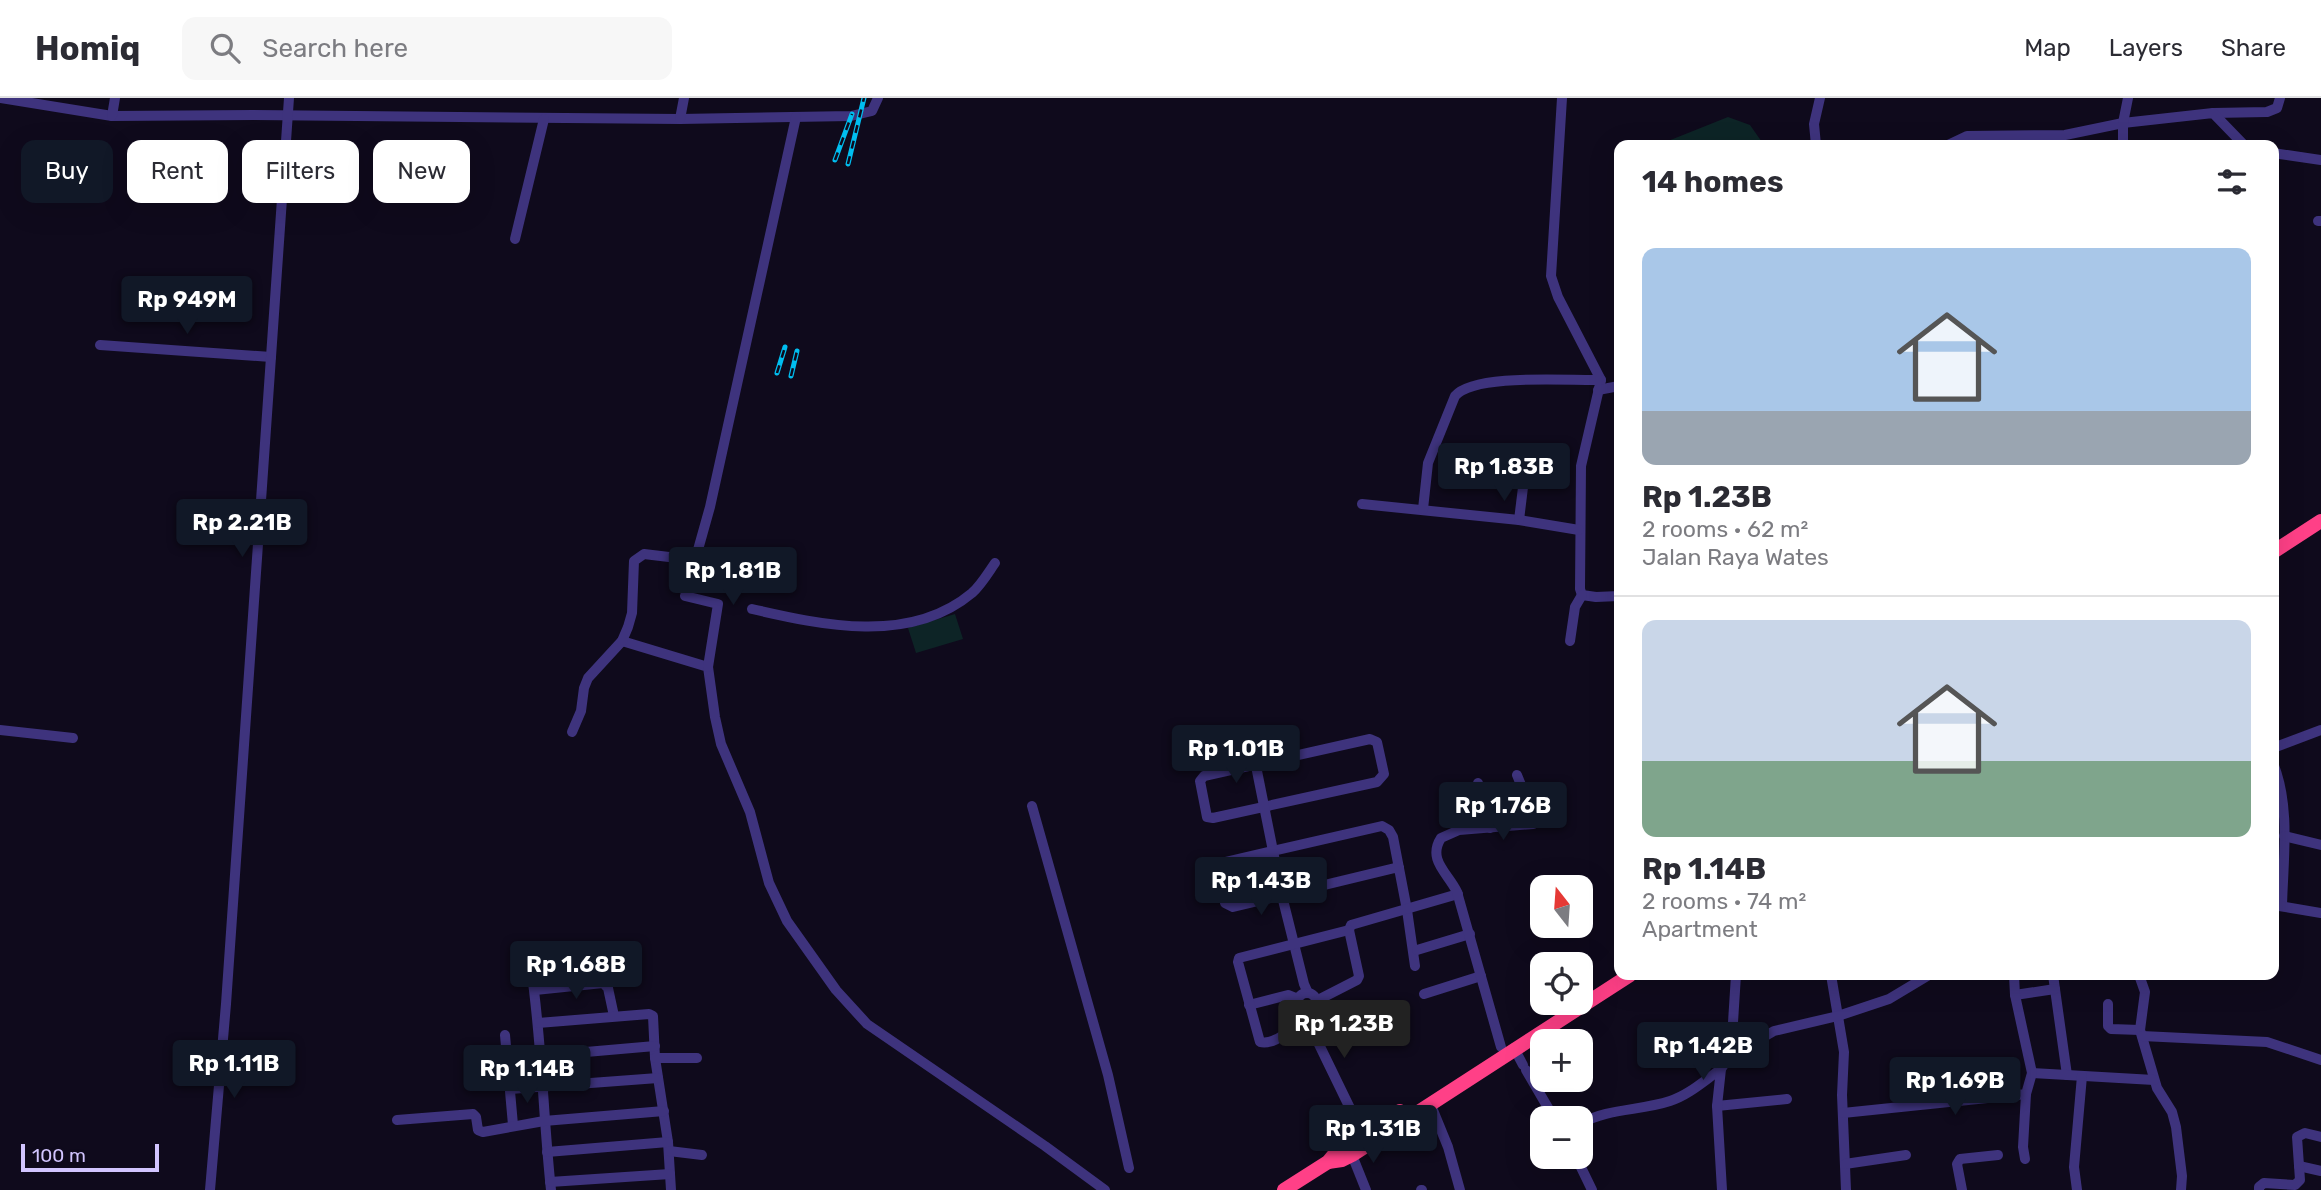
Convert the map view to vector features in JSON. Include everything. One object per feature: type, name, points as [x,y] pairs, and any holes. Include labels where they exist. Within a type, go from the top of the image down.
[{"type":"highway","points":[[2279,548],[2321,521]]},
{"type":"highway","points":[[2279,558],[2321,531]]},
{"type":"highway","points":[[1593,988],[1614,974]]},
{"type":"highway","points":[[1284,1190],[1328,1162],[1337,1151],[1622,980]]},
{"type":"highway","points":[[1328,1162],[1352,1155],[1552,1015]]},
{"type":"street","points":[[1,98],[36,101],[113,116],[795,121],[851,116],[872,111],[878,98]]},
{"type":"street","points":[[113,116],[115,98]]},
{"type":"street","points":[[210,1190],[228,977],[289,98]]},
{"type":"street","points":[[680,120],[684,98]]},
{"type":"street","points":[[1562,98],[1552,276],[1558,297],[1599,385],[1581,466],[1579,582],[1582,595],[1575,607],[1570,641]]},
{"type":"street","points":[[1816,140],[1814,124],[1819,98]]},
{"type":"street","points":[[2123,140],[2128,98]]},
{"type":"street","points":[[1959,140],[1967,136],[2043,140],[2123,123],[2213,113],[2267,112],[2277,108],[2280,98]]},
{"type":"street","points":[[2213,113],[2239,140]]},
{"type":"street","points":[[514,239],[544,119]]},
{"type":"street","points":[[795,121],[710,507],[685,596],[718,604],[708,667],[721,744],[750,813],[765,870],[780,911],[836,990],[867,1024],[1105,1190]]},
{"type":"street","points":[[2279,154],[2321,160]]},
{"type":"street","points":[[100,345],[271,357]]},
{"type":"street","points":[[1423,509],[1428,463],[1455,396],[1460,390],[1468,386],[1503,382],[1614,386]]},
{"type":"street","points":[[1519,520],[1525,471]]},
{"type":"street","points":[[1362,504],[1519,520],[1579,530]]},
{"type":"street","points":[[572,732],[581,710],[588,678],[622,641],[632,613],[634,561],[644,554],[694,561]]},
{"type":"street","points":[[752,609],[797,619],[871,627],[894,626],[930,616],[959,601],[981,584],[995,563]]},
{"type":"street","points":[[1582,595],[1614,596]]},
{"type":"street","points":[[622,641],[708,667]]},
{"type":"street","points":[[0,730],[73,738]]},
{"type":"street","points":[[2279,746],[2321,730]]},
{"type":"street","points":[[1370,739],[1377,742],[1384,775],[1377,782],[1213,818],[1206,817],[1200,778],[1256,766],[1370,739]]},
{"type":"street","points":[[1256,766],[1293,944],[1304,984],[1308,993],[1317,1001]]},
{"type":"street","points":[[1517,775],[1533,815],[1533,824],[1454,831],[1438,843],[1437,862],[1450,877],[1458,894],[1507,1048],[1525,1068],[1547,1106]]},
{"type":"street","points":[[1478,783],[1490,828]]},
{"type":"street","points":[[2279,783],[2279,857]]},
{"type":"street","points":[[1032,806],[1108,1076],[1129,1168]]},
{"type":"street","points":[[1399,867],[1233,907],[1226,903],[1220,864],[1382,826],[1391,834],[1399,867],[1415,966]]},
{"type":"street","points":[[2280,832],[2321,845]]},
{"type":"street","points":[[1317,1001],[1357,980],[1359,976],[1349,930],[1351,925],[1458,894]]},
{"type":"street","points":[[2279,906],[2321,912]]},
{"type":"street","points":[[1317,1001],[1316,1007],[1298,1024],[1270,1042],[1262,1044],[1258,1040],[1239,958],[1349,930]]},
{"type":"street","points":[[1417,950],[1470,934]]},
{"type":"street","points":[[531,968],[538,1023],[550,1186],[670,1174]]},
{"type":"street","points":[[1424,993],[1482,976]]},
{"type":"street","points":[[1729,1057],[1736,980]]},
{"type":"street","points":[[1832,980],[1844,1052],[1846,1190]]},
{"type":"street","points":[[1593,1116],[1671,1101],[1721,1069],[1729,1057],[1774,1031],[1838,1016],[1889,999],[1921,980]]},
{"type":"street","points":[[2014,980],[2032,1073],[2025,1094],[2025,1159]]},
{"type":"street","points":[[2054,980],[2067,1075]]},
{"type":"street","points":[[2141,980],[2145,992],[2141,1033],[2154,1080],[2172,1112],[2176,1127],[2181,1190]]},
{"type":"street","points":[[535,990],[603,983],[608,988],[614,1016]]},
{"type":"street","points":[[2015,995],[2055,989]]},
{"type":"street","points":[[1308,993],[1302,994],[1298,999],[1298,1007],[1308,1012],[1313,1032],[1363,1135]]},
{"type":"street","points":[[1249,1005],[1288,995],[1298,999]]},
{"type":"street","points":[[2108,1003],[2108,1026],[2111,1029],[2259,1041],[2321,1060]]},
{"type":"street","points":[[538,1023],[652,1015],[671,1190]]},
{"type":"street","points":[[505,1035],[513,1125]]},
{"type":"street","points":[[540,1056],[655,1046]]},
{"type":"street","points":[[655,1058],[697,1058]]},
{"type":"street","points":[[1721,1069],[1717,1106],[1722,1190]]},
{"type":"street","points":[[2032,1073],[2154,1080]]},
{"type":"street","points":[[2077,1190],[2074,1167],[2082,1076]]},
{"type":"street","points":[[510,1089],[658,1078]]},
{"type":"street","points":[[1843,1113],[2025,1094]]},
{"type":"street","points":[[1717,1106],[1787,1099]]},
{"type":"street","points":[[1430,1103],[1460,1190]]},
{"type":"street","points":[[397,1120],[473,1114],[480,1131],[544,1121],[664,1111]]},
{"type":"street","points":[[2259,1190],[2264,1183],[2295,1185],[2300,1180],[2297,1137],[2305,1133],[2321,1137]]},
{"type":"street","points":[[547,1152],[668,1147],[702,1155]]},
{"type":"street","points":[[1352,1155],[1366,1190]]},
{"type":"street","points":[[1845,1164],[1906,1155]]},
{"type":"street","points":[[1962,1190],[1957,1164],[1960,1159],[1998,1155]]},
{"type":"street","points":[[2299,1166],[2321,1171]]},
{"type":"street","points":[[1582,1169],[1592,1190]]},
{"type":"green space","points":[[1728,117],[1750,125],[1760,140],[1670,140]]},
{"type":"green space","points":[[955,614],[963,639],[916,653],[908,628]]},
{"type":"railway","points":[[848,164],[864,98]]},
{"type":"railway","points":[[835,160],[852,114]]},
{"type":"railway","points":[[777,373],[785,347]]},
{"type":"railway","points":[[791,376],[797,351]]}]
